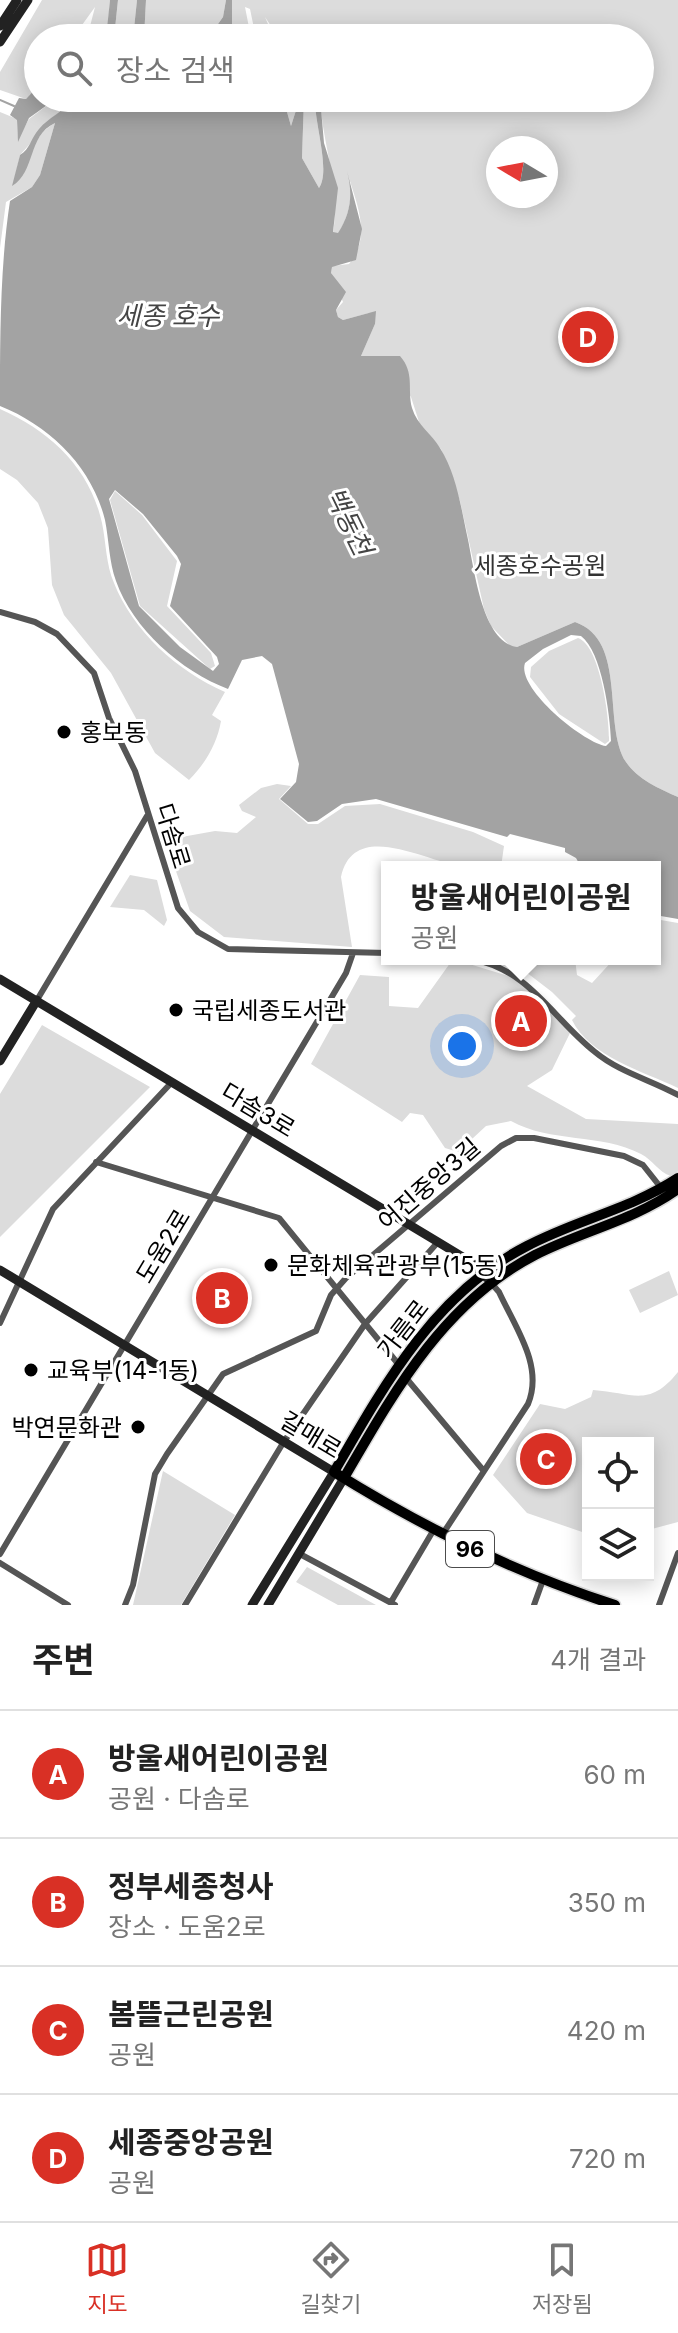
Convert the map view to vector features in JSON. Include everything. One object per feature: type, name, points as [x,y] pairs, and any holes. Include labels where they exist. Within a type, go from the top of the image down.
[{"type":"main road","name":"가름로","points":[[339,1475],[399,1365],[431,1322],[482,1273],[546,1236],[623,1208],[678,1178]]},
{"type":"main road","name":"가름로","points":[[339,1475],[440,1329],[490,1282],[534,1256],[640,1211],[678,1189]]},
{"type":"main road","name":"갈매로","points":[[339,1475],[438,1533],[543,1580],[615,1605]]},
{"type":"street","points":[[0,26],[17,0]]},
{"type":"street","points":[[0,42],[28,0]]},
{"type":"street","name":"다솜로","points":[[0,612],[35,622],[57,634],[94,673],[109,718],[135,771],[178,908],[210,941],[228,949],[381,953]]},
{"type":"street","points":[[0,1061],[147,816]]},
{"type":"street","name":"도움2로","points":[[0,1554],[346,973],[353,953]]},
{"type":"street","points":[[492,965],[525,981],[596,1054],[678,1095]]},
{"type":"street","name":"다솜3로","points":[[0,979],[409,1224],[482,1273],[490,1282]]},
{"type":"street","points":[[0,1323],[53,1209],[172,1082]]},
{"type":"street","name":"어진중앙3길","points":[[125,1605],[133,1585],[158,1468],[208,1395],[232,1367],[316,1331],[336,1288],[501,1146],[525,1137],[629,1158],[643,1165],[662,1189]]},
{"type":"street","points":[[96,1162],[279,1218],[399,1365]]},
{"type":"street","points":[[185,1605],[283,1443],[365,1324],[438,1242]]},
{"type":"street","name":"갈매로","points":[[0,1270],[339,1475]]},
{"type":"street","points":[[298,1553],[393,1604],[438,1533],[528,1404],[535,1379],[499,1292],[490,1282]]},
{"type":"street","points":[[405,1377],[483,1470]]},
{"type":"street","name":"가름로","points":[[268,1605],[339,1475]]},
{"type":"street","name":"가름로","points":[[252,1605],[339,1475]]},
{"type":"street","points":[[659,1605],[678,1553]]},
{"type":"street","points":[[0,1563],[68,1605]]},
{"type":"street","points":[[534,1605],[543,1580]]},
{"type":"green space","points":[[42,0],[110,0],[108,24],[91,24],[95,7],[83,24],[28,24]]},
{"type":"green space","points":[[118,0],[137,0],[134,24],[115,24]]},
{"type":"green space","points":[[146,0],[226,0],[223,17],[218,24],[145,24]]},
{"type":"green space","points":[[232,0],[678,0],[678,797],[643,778],[626,762],[615,727],[608,664],[602,646],[591,632],[575,622],[517,647],[510,646],[491,626],[484,609],[460,501],[441,449],[420,425],[411,397],[387,356],[361,356],[375,324],[369,313],[343,320],[338,317],[336,310],[343,302],[331,273],[332,266],[349,264],[356,254],[360,244],[361,222],[349,178],[351,193],[347,214],[338,234],[333,233],[335,199],[321,112],[654,112],[654,24],[270,24],[265,17],[268,24],[253,24],[250,9],[245,7],[248,24],[232,24]]},
{"type":"green space","points":[[24,31],[24,98],[0,90],[0,72]]},
{"type":"green space","points":[[0,112],[17,119],[18,138],[29,119],[38,112],[58,112],[20,155],[13,185],[35,143],[55,123],[40,175],[32,187],[6,202],[0,248]]},
{"type":"green space","points":[[287,112],[296,112],[291,126]]},
{"type":"green space","points":[[304,112],[316,112],[323,158],[319,188],[302,158]]},
{"type":"green space","points":[[0,409],[51,440],[78,469],[96,503],[114,583],[122,601],[145,633],[190,673],[225,692],[212,715],[221,721],[217,738],[189,780],[155,753],[111,673],[64,615],[52,585],[48,528],[38,503],[17,480],[0,469]]},
{"type":"green space","points":[[115,491],[142,515],[177,561],[167,606],[211,653],[215,666],[210,669],[140,606],[110,500]]},
{"type":"green space","name":"세종호수공원","points":[[578,638],[586,644],[598,668],[609,731],[609,741],[605,744],[559,714],[530,677],[531,667],[549,651]]},
{"type":"green space","points":[[277,784],[291,786],[279,799],[308,824],[318,824],[345,806],[380,804],[473,832],[504,846],[502,861],[439,861],[393,848],[360,850],[348,859],[341,877],[352,947],[224,937],[190,911],[165,840],[215,831],[237,833],[256,817],[242,811],[239,805],[261,788]]},
{"type":"green space","points":[[130,875],[157,880],[167,920],[164,926],[144,910],[110,907]]},
{"type":"green space","points":[[661,920],[678,923],[678,1088],[619,1062],[591,1044],[572,1020],[576,1016],[552,992],[517,965],[576,965],[577,975],[592,983],[608,965],[661,965]]},
{"type":"green space","points":[[449,965],[473,965],[525,981],[570,1033],[552,1070],[527,1086],[586,1119],[678,1124],[678,1171],[671,1176],[666,1174],[626,1147],[542,1132],[511,1121],[486,1126],[458,1152],[445,1148],[423,1115],[410,1113],[402,1122],[311,1064],[360,975],[389,977],[389,1006],[418,1008]]},
{"type":"green space","points":[[42,1025],[150,1087],[0,1237],[0,1094]]},
{"type":"green space","points":[[669,1271],[678,1295],[640,1313],[629,1290]]},
{"type":"green space","points":[[678,1372],[678,1522],[654,1528],[654,1437],[582,1437],[582,1532],[527,1513],[493,1475],[540,1404],[565,1409],[591,1397],[593,1390],[640,1396],[668,1383]]},
{"type":"green space","points":[[163,1471],[235,1515],[181,1605],[133,1605]]},
{"type":"green space","points":[[307,1567],[376,1605],[338,1605],[296,1582]]},
{"type":"water","points":[[110,0],[118,0],[115,24],[107,24]]},
{"type":"water","points":[[137,0],[146,0],[145,24],[134,24]]},
{"type":"water","points":[[226,0],[232,0],[232,24],[218,24],[223,17]]},
{"type":"water","points":[[19,98],[24,99],[24,112],[37,112],[29,118],[18,142],[17,120],[10,115]]},
{"type":"water","name":"세종 호수","points":[[59,112],[287,112],[291,126],[296,112],[304,112],[302,158],[319,188],[323,158],[316,112],[321,112],[324,143],[338,188],[333,232],[338,233],[348,211],[350,188],[347,171],[362,229],[356,260],[332,267],[331,273],[346,292],[336,310],[338,317],[343,320],[376,311],[375,324],[361,356],[400,356],[405,362],[414,414],[440,448],[454,479],[476,582],[495,632],[505,642],[517,647],[575,622],[591,632],[602,646],[608,664],[615,727],[626,762],[643,778],[678,797],[678,919],[661,916],[661,861],[578,861],[565,852],[565,848],[510,834],[507,837],[376,799],[342,804],[317,821],[308,822],[280,799],[296,782],[299,764],[272,664],[262,656],[242,660],[228,689],[176,660],[134,616],[116,581],[105,520],[90,483],[52,437],[0,406],[2,277],[10,201],[32,187],[40,175],[55,123],[40,136],[25,172],[12,186],[20,155],[47,121]],"holes":[[[115,490],[143,514],[181,564],[170,606],[217,657],[219,664],[213,671],[180,647],[139,606],[109,499]],[[571,635],[581,636],[594,655],[607,700],[611,741],[606,746],[583,735],[554,713],[525,674],[525,663],[543,649]]]},
{"type":"waterway","name":"백동천","points":[[0,100],[14,106]]},
{"type":"place","name":"세종중앙공원","points":[[588,337]]},
{"type":"place","name":"홍보동","points":[[64,732]]},
{"type":"place","name":"국립세종도서관","points":[[176,1010]]},
{"type":"place","name":"방울새어린이공원","points":[[521,1021]]},
{"type":"place","name":"문화체육관광부(15동)","points":[[271,1265]]},
{"type":"place","name":"정부세종청사","points":[[222,1298]]},
{"type":"place","name":"교육부(14-1동)","points":[[31,1370]]},
{"type":"place","name":"박연문화관","points":[[138,1427]]},
{"type":"place","name":"봄뜰근린공원","points":[[546,1459]]}]
